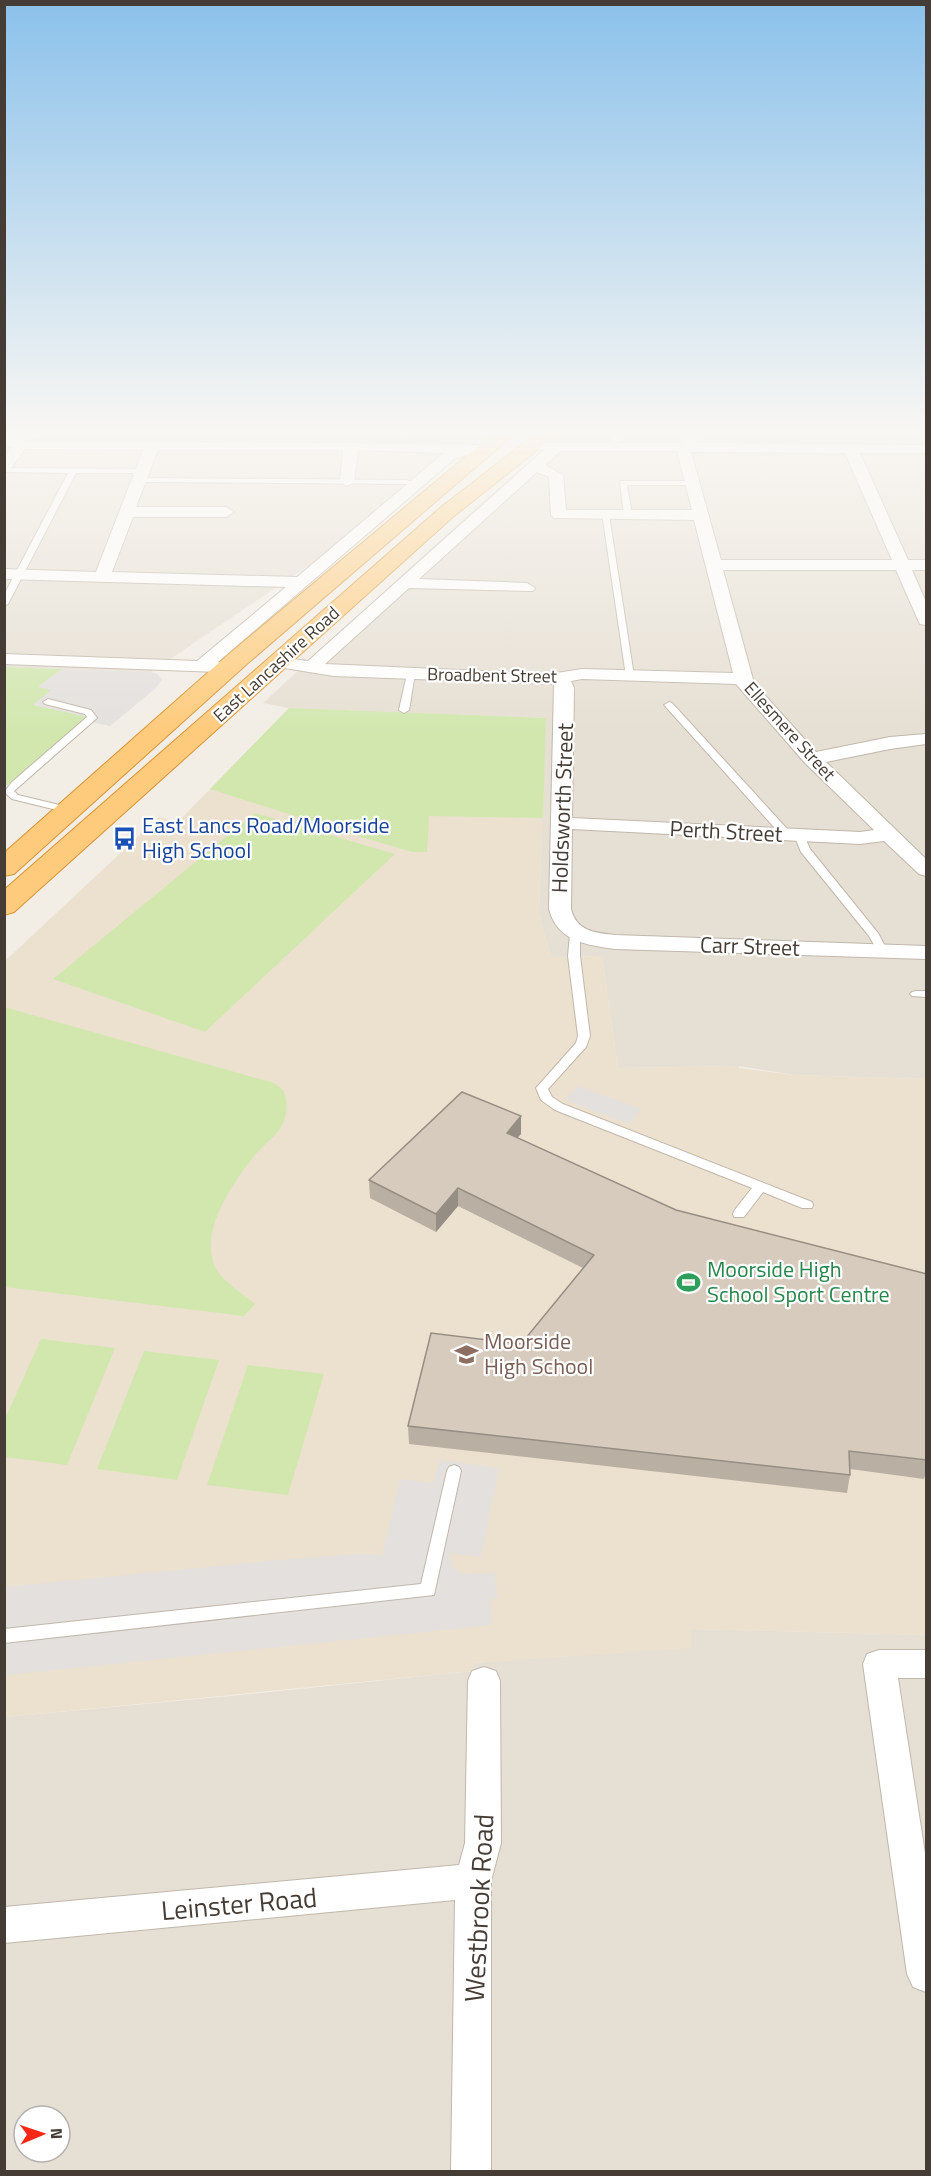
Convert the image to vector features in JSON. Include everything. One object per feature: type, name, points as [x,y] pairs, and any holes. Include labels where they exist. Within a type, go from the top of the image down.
[{"type":"highway","name":"East Lancashire Road","points":[[4,868],[382,531]]},
{"type":"highway","name":"East Lancashire Road","points":[[4,906],[426,531]]},
{"type":"street","points":[[103,576],[121,531]]},
{"type":"street","points":[[202,666],[360,531]]},
{"type":"street","points":[[312,667],[457,531]]},
{"type":"street","name":"Ellesmere Street","points":[[704,531],[743,679],[812,759],[889,834],[919,854],[927,870]]},
{"type":"street","points":[[888,531],[927,620]]},
{"type":"street","points":[[713,565],[927,565]]},
{"type":"street","points":[[12,574],[300,582]]},
{"type":"street","points":[[403,583],[527,588]]},
{"type":"street","points":[[4,659],[228,668]]},
{"type":"street","name":"Broadbent Street","points":[[278,662],[334,671],[411,674],[561,677],[582,674],[743,679]]},
{"type":"street","name":"Holdsworth Street","points":[[561,677],[565,688],[560,909],[565,926],[575,934]]},
{"type":"street","points":[[812,759],[890,743],[927,739]]},
{"type":"street","name":"Perth Street","points":[[562,824],[860,838],[889,834]]},
{"type":"street","name":"Carr Street","points":[[575,934],[615,942],[927,953]]},
{"type":"street","points":[[927,1664],[879,1664],[927,1974]]},
{"type":"street","name":"Westbrook Road","points":[[471,2172],[473,1881],[483,1843],[484,1681]]},
{"type":"street","name":"Leinster Road","points":[[4,1925],[473,1881]]},
{"type":"lane","points":[[4,604],[12,574],[38,531]]},
{"type":"lane","points":[[607,531],[630,676]]},
{"type":"lane","points":[[404,710],[411,674]]},
{"type":"lane","points":[[48,702],[88,712],[92,718],[9,791],[15,796],[69,810]]},
{"type":"lane","points":[[669,705],[793,835],[874,935],[882,950]]},
{"type":"lane","points":[[575,934],[574,956],[584,1036],[582,1044],[546,1081],[542,1088],[543,1094],[559,1107],[807,1205]]},
{"type":"lane","points":[[739,1214],[760,1187]]},
{"type":"lane","points":[[4,1636],[428,1590],[454,1471]]},
{"type":"shaded area","points":[[5,531],[359,531],[151,672],[5,667]]},
{"type":"shaded area","points":[[450,531],[926,531],[926,1079],[795,1075],[738,1066],[618,1068],[602,956],[551,957],[539,914],[546,718],[289,708],[263,703]]},
{"type":"shaded area","points":[[62,669],[151,672],[162,679],[156,688],[110,726],[86,721],[84,716],[33,705],[51,690],[38,687]]},
{"type":"shaded area","name":"Moorside High School","points":[[289,708],[546,718],[539,914],[551,957],[602,956],[618,1068],[739,1066],[739,1068],[795,1075],[926,1079],[926,1635],[690,1629],[691,1648],[474,1663],[474,1671],[6,1717],[5,961],[159,817],[178,822]]},
{"type":"shaded area","points":[[578,1086],[641,1109],[629,1124],[565,1100]]},
{"type":"shaded area","points":[[439,1460],[499,1468],[481,1557],[450,1553],[452,1566],[463,1574],[494,1573],[498,1598],[490,1599],[492,1625],[5,1675],[5,1587],[279,1560],[357,1554],[382,1555],[400,1479],[434,1483]]},
{"type":"shaded area","points":[[690,1629],[926,1635],[926,2171],[5,2171],[4,1712],[6,1717],[473,1671],[474,1663],[691,1647]]},
{"type":"green space","points":[[5,667],[62,669],[39,686],[52,690],[34,705],[84,716],[86,719],[5,787]]},
{"type":"green space","points":[[289,708],[546,718],[543,818],[429,816],[427,852],[412,852],[344,832],[350,826],[326,819],[320,824],[210,789]]},
{"type":"green space","points":[[255,813],[395,854],[205,1032],[53,979]]},
{"type":"green space","points":[[4,1007],[274,1083],[283,1090],[287,1108],[282,1125],[255,1155],[228,1193],[211,1238],[211,1253],[218,1272],[255,1304],[244,1316],[5,1287]]},
{"type":"green space","points":[[41,1339],[115,1348],[67,1465],[5,1457],[5,1419]]},
{"type":"green space","points":[[144,1351],[219,1360],[177,1480],[97,1469]]},
{"type":"green space","points":[[248,1365],[324,1374],[288,1495],[207,1485]]},
{"type":"building","points":[[462,1092],[521,1116],[507,1133],[676,1210],[927,1274],[927,1460],[849,1451],[850,1475],[408,1426],[431,1333],[521,1344],[594,1255],[458,1188],[436,1214],[369,1180]]},
{"type":"place","name":"East Lancs Road/Moorside High School","points":[[124,838]]},
{"type":"place","name":"Moorside High School Sport Centre","points":[[689,1282]]},
{"type":"place","name":"Moorside High School","points":[[466,1354]]}]
